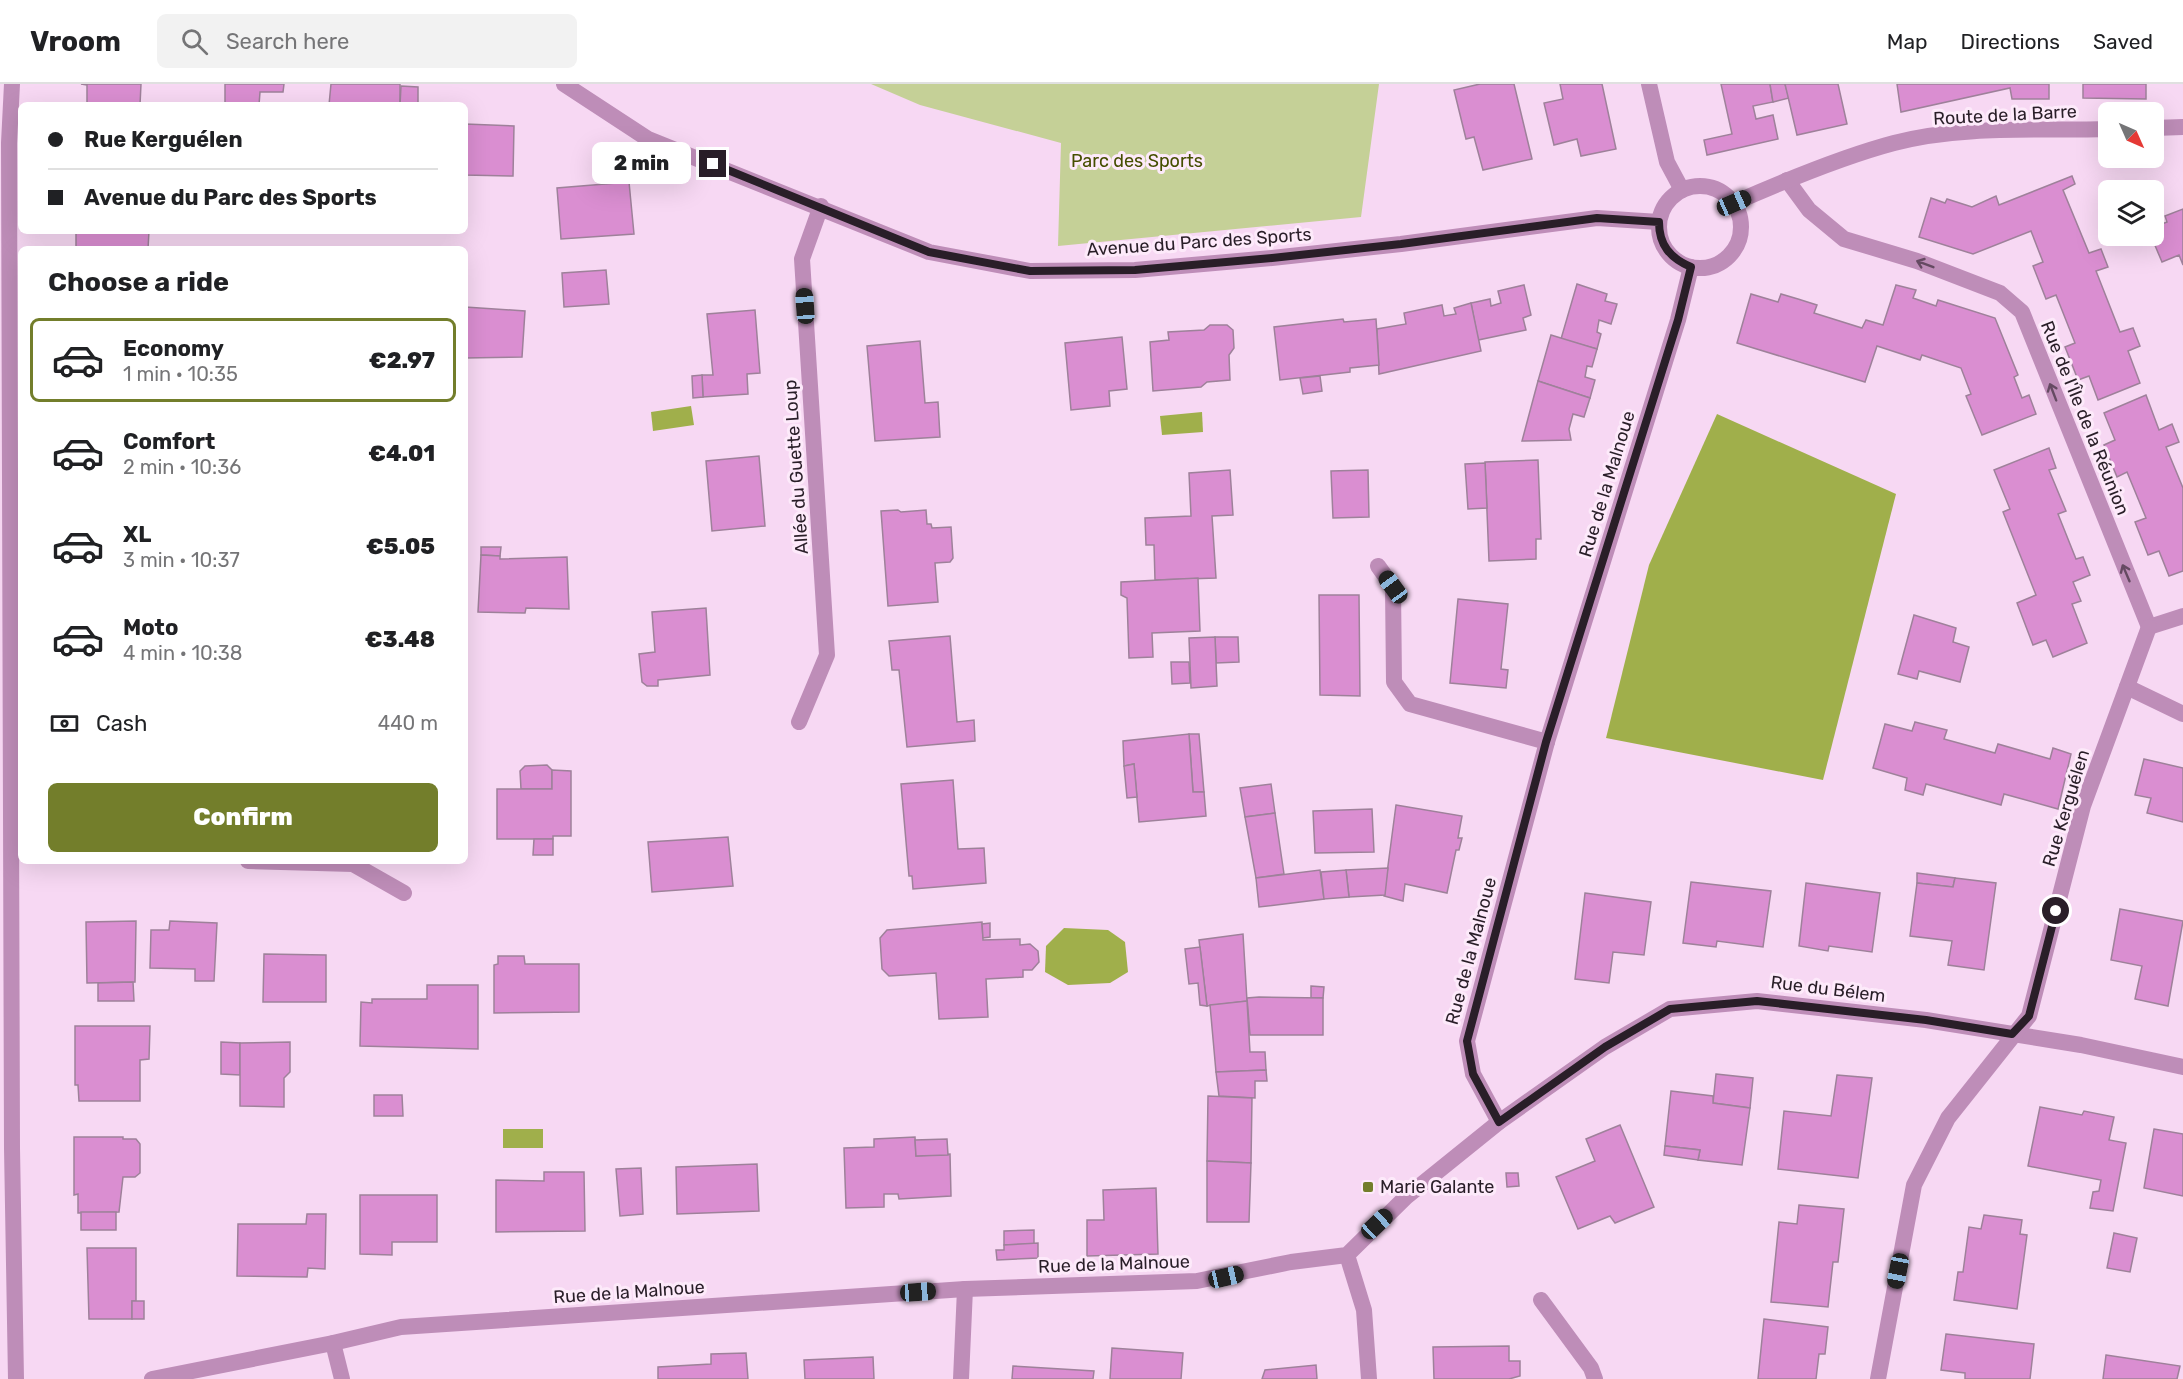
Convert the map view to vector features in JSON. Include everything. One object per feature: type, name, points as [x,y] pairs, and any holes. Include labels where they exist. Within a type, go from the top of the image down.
[{"type":"street","points":[[12,84],[9,143],[16,401],[17,856],[12,1148],[16,1379]]},
{"type":"street","name":"Avenue du Parc des Sports","points":[[564,84],[648,139],[820,206],[929,252],[1030,271],[1135,270],[1272,258],[1401,244],[1597,218],[1659,222]]},
{"type":"street","points":[[1649,84],[1667,162],[1682,190]]},
{"type":"street","points":[[2164,128],[2183,127]]},
{"type":"street","name":"Route de la Barre","points":[[1734,203],[1787,180],[1894,143],[1959,133],[2098,129]]},
{"type":"street","name":"Rue de l'Île de la Réunion","points":[[1787,180],[1809,210],[1844,239],[1917,261],[2000,293],[2022,312],[2149,627]]},
{"type":"street","points":[[1705,185],[1726,194],[1734,203],[1740,216],[1742,230],[1738,244],[1719,264],[1705,268],[1691,267],[1680,262],[1664,246],[1659,222],[1671,198],[1682,190],[1705,185]]},
{"type":"street","name":"Allée du Guette Loup","points":[[799,722],[827,655],[802,259],[820,206]]},
{"type":"street","name":"Rue de la Malnoue","points":[[1499,1122],[1473,1074],[1467,1041],[1546,742],[1678,320],[1691,267]]},
{"type":"street","points":[[1378,566],[1393,587],[1394,682],[1410,704],[1546,742]]},
{"type":"street","points":[[2149,627],[2183,616]]},
{"type":"street","name":"Rue Kerguélen","points":[[1878,1379],[1914,1185],[1948,1118],[2012,1034],[2029,1016],[2084,806],[2149,627]]},
{"type":"street","points":[[2127,687],[2183,714]]},
{"type":"street","points":[[353,864],[404,893]]},
{"type":"street","name":"Rue du Bélem","points":[[1499,1122],[1605,1047],[1670,1009],[1757,1001],[1926,1020],[2183,1067]]},
{"type":"street","points":[[1369,1379],[1364,1310],[1347,1255],[1406,1197],[1499,1122]]},
{"type":"street","name":"Rue de la Malnoue","points":[[152,1379],[401,1327],[964,1289],[1197,1281],[1347,1255]]},
{"type":"street","points":[[961,1379],[964,1289]]},
{"type":"street","points":[[1541,1300],[1591,1368],[1595,1379]]},
{"type":"street","points":[[333,1343],[342,1379]]},
{"type":"green space","name":"Parc des Sports","points":[[871,84],[1379,84],[1361,217],[1058,246],[1061,143],[920,105]]},
{"type":"shaded area","points":[[691,406],[694,425],[653,431],[651,412]]},
{"type":"shaded area","points":[[1202,412],[1203,432],[1162,435],[1160,416]]},
{"type":"shaded area","points":[[1717,414],[1896,494],[1823,780],[1606,738],[1649,565]]},
{"type":"shaded area","points":[[1064,928],[1108,930],[1125,942],[1128,972],[1110,983],[1068,985],[1045,972],[1046,946]]},
{"type":"shaded area","points":[[503,1129],[543,1129],[543,1148],[503,1148]]},
{"type":"building","points":[[81,84],[141,84],[140,102],[87,102],[87,85]]},
{"type":"building","points":[[225,84],[284,84],[283,92],[260,92],[259,102],[225,102]]},
{"type":"building","points":[[331,84],[400,84],[400,102],[329,102]]},
{"type":"building","points":[[1480,84],[1514,84],[1532,159],[1483,170],[1474,137],[1466,139],[1454,90]]},
{"type":"building","points":[[1560,84],[1602,84],[1616,149],[1581,156],[1577,139],[1554,145],[1544,103],[1563,99]]},
{"type":"building","points":[[1721,84],[1770,84],[1773,102],[1753,106],[1756,119],[1773,115],[1778,139],[1707,155],[1704,140],[1732,134]]},
{"type":"building","points":[[1770,84],[1785,84],[1789,98],[1773,102]]},
{"type":"building","points":[[1785,84],[1838,84],[1847,124],[1797,135]]},
{"type":"building","points":[[1897,84],[2049,84],[2049,99],[2012,99],[2010,88],[1901,112]]},
{"type":"building","points":[[2083,84],[2146,84],[2146,99],[2083,98]]},
{"type":"building","points":[[401,86],[418,87],[418,102],[400,102]]},
{"type":"building","points":[[468,124],[514,126],[513,176],[468,175]]},
{"type":"building","points":[[2072,176],[2075,184],[2063,190],[2089,253],[2101,249],[2108,267],[2096,271],[2120,332],[2133,328],[2140,346],[2128,351],[2140,383],[2098,400],[2089,376],[2078,380],[2065,347],[2075,343],[2056,295],[2046,299],[2033,266],[2043,262],[2031,231],[1973,254],[1919,237],[1931,198],[1945,203],[1947,199],[1972,207],[1996,196],[1999,205]]},
{"type":"building","points":[[629,182],[634,234],[561,239],[557,188]]},
{"type":"building","points":[[2183,209],[2183,265],[2179,255],[2162,262],[2155,246],[2164,246],[2164,223],[2167,222],[2165,216]]},
{"type":"building","points":[[76,234],[149,234],[148,246],[76,246]]},
{"type":"building","points":[[606,270],[609,304],[564,307],[562,273]]},
{"type":"building","points":[[1577,284],[1607,294],[1605,301],[1617,304],[1611,324],[1599,320],[1597,332],[1601,334],[1597,349],[1561,339]]},
{"type":"building","points":[[1524,285],[1531,315],[1523,318],[1526,330],[1478,340],[1471,303],[1490,299],[1491,306],[1501,303],[1498,291]]},
{"type":"building","points":[[1896,285],[1916,290],[1913,298],[1936,306],[1938,300],[1995,318],[2018,375],[2014,377],[2022,398],[2029,395],[2036,414],[1982,435],[1966,396],[1971,394],[1961,368],[1922,355],[1920,360],[1877,346],[1865,382],[1737,343],[1751,294],[1778,302],[1781,294],[1798,299],[1817,305],[1814,313],[1862,328],[1866,320],[1883,325]]},
{"type":"building","points":[[1471,303],[1481,351],[1379,374],[1377,329],[1406,324],[1404,313],[1442,305],[1444,316],[1456,314],[1454,308]]},
{"type":"building","points":[[468,307],[525,311],[522,357],[468,358]]},
{"type":"building","points":[[755,310],[760,373],[747,374],[748,394],[703,397],[702,375],[713,375],[707,314]]},
{"type":"building","points":[[1343,319],[1344,322],[1376,319],[1379,365],[1350,368],[1350,372],[1280,380],[1274,327]]},
{"type":"building","points":[[1210,325],[1227,325],[1233,330],[1234,348],[1229,355],[1230,380],[1207,382],[1201,387],[1153,391],[1150,342],[1169,340],[1168,332],[1204,330]]},
{"type":"building","points":[[1551,335],[1597,349],[1592,367],[1587,366],[1585,377],[1595,380],[1590,398],[1538,381]]},
{"type":"building","points":[[1122,337],[1127,389],[1109,391],[1110,406],[1071,410],[1065,343]]},
{"type":"building","points":[[920,341],[925,403],[938,402],[940,437],[875,441],[867,346]]},
{"type":"building","points":[[702,375],[703,397],[693,398],[692,376]]},
{"type":"building","points":[[1320,376],[1322,391],[1303,394],[1300,378]]},
{"type":"building","points":[[1538,381],[1590,398],[1584,417],[1573,414],[1569,429],[1571,440],[1522,441]]},
{"type":"building","points":[[2146,395],[2159,430],[2172,424],[2179,442],[2166,447],[2183,488],[2183,571],[2169,576],[2159,551],[2148,555],[2135,522],[2146,518],[2127,472],[2117,477],[2104,445],[2115,440],[2104,413]]},
{"type":"building","points":[[2049,448],[2056,468],[2049,470],[2066,511],[2058,514],[2076,559],[2083,557],[2090,575],[2073,582],[2081,601],[2072,604],[2087,643],[2053,657],[2046,640],[2033,645],[2017,603],[2036,595],[2003,512],[2010,509],[1994,470]]},
{"type":"building","points":[[759,456],[765,526],[712,531],[706,461]]},
{"type":"building","points":[[1538,460],[1541,539],[1536,539],[1536,559],[1489,561],[1485,462]]},
{"type":"building","points":[[1485,463],[1487,508],[1468,509],[1465,464]]},
{"type":"building","points":[[1230,470],[1233,515],[1212,516],[1216,578],[1155,580],[1154,545],[1146,545],[1145,518],[1191,516],[1189,473]]},
{"type":"building","points":[[1368,470],[1369,517],[1333,518],[1331,471]]},
{"type":"building","points":[[898,510],[901,512],[926,510],[927,524],[931,524],[932,528],[951,527],[953,558],[950,562],[935,563],[938,602],[888,606],[881,511]]},
{"type":"building","points":[[481,547],[501,547],[500,556],[481,555]]},
{"type":"building","points":[[481,555],[500,556],[500,559],[567,557],[569,609],[526,608],[525,613],[478,612]]},
{"type":"building","points":[[1198,578],[1200,631],[1152,633],[1153,657],[1129,658],[1127,598],[1121,595],[1121,582]]},
{"type":"building","points":[[1319,595],[1359,595],[1360,696],[1320,695]]},
{"type":"building","points":[[1458,599],[1508,604],[1501,669],[1508,670],[1506,688],[1450,683]]},
{"type":"building","points":[[706,608],[710,675],[658,680],[658,686],[647,686],[642,682],[639,654],[655,652],[652,612]]},
{"type":"building","points":[[1914,615],[1956,628],[1953,642],[1969,647],[1960,682],[1919,671],[1917,679],[1898,674]]},
{"type":"building","points":[[950,636],[957,722],[974,720],[975,741],[907,747],[899,670],[892,670],[889,641]]},
{"type":"building","points":[[1215,637],[1238,637],[1239,662],[1216,663]]},
{"type":"building","points":[[1215,637],[1217,686],[1191,688],[1189,638]]},
{"type":"building","points":[[1171,662],[1189,662],[1190,683],[1172,684]]},
{"type":"building","points":[[1915,722],[1947,730],[1944,739],[1995,753],[1998,744],[2050,759],[2053,748],[2071,754],[2058,809],[2004,794],[2001,805],[1926,784],[1923,795],[1905,790],[1907,778],[1873,768],[1885,724],[1912,731]]},
{"type":"building","points":[[1189,734],[1199,734],[1204,792],[1193,792]]},
{"type":"building","points":[[1189,734],[1193,792],[1204,792],[1206,816],[1139,822],[1134,764],[1124,766],[1123,741]]},
{"type":"building","points":[[2144,759],[2183,768],[2183,822],[2147,813],[2151,798],[2135,795]]},
{"type":"building","points":[[1134,764],[1137,797],[1127,798],[1124,766]]},
{"type":"building","points":[[547,765],[552,770],[552,789],[521,789],[520,771],[525,766]]},
{"type":"building","points":[[552,770],[571,771],[571,836],[553,836],[553,839],[497,839],[497,789],[552,789]]},
{"type":"building","points":[[953,780],[958,849],[984,848],[986,883],[913,889],[912,876],[909,876],[901,784]]},
{"type":"building","points":[[1271,784],[1275,813],[1245,817],[1240,788]]},
{"type":"building","points":[[1396,805],[1462,816],[1458,838],[1462,838],[1459,850],[1456,850],[1447,893],[1405,884],[1403,901],[1384,896]]},
{"type":"building","points":[[1372,809],[1374,852],[1315,853],[1313,811]]},
{"type":"building","points":[[1275,813],[1284,874],[1256,878],[1245,817]]},
{"type":"building","points":[[728,837],[733,886],[652,892],[648,842]]},
{"type":"building","points":[[534,839],[553,839],[553,855],[533,855]]},
{"type":"building","points":[[1388,868],[1385,895],[1349,897],[1346,870]]},
{"type":"building","points":[[1320,870],[1324,899],[1259,907],[1256,878]]},
{"type":"building","points":[[1346,870],[1349,897],[1324,899],[1321,872]]},
{"type":"building","points":[[1917,873],[1955,878],[1953,887],[1917,883]]},
{"type":"building","points":[[1955,878],[1996,883],[1984,970],[1948,965],[1952,941],[1910,936],[1917,883],[1953,887]]},
{"type":"building","points":[[1691,882],[1771,891],[1763,947],[1717,941],[1716,947],[1683,943]]},
{"type":"building","points":[[1806,883],[1880,893],[1872,952],[1829,946],[1828,951],[1799,946]]},
{"type":"building","points":[[1585,893],[1651,902],[1644,955],[1613,952],[1609,983],[1575,979]]},
{"type":"building","points":[[2120,909],[2183,921],[2168,1006],[2135,999],[2142,966],[2111,960]]},
{"type":"building","points":[[136,921],[135,982],[87,983],[86,922]]},
{"type":"building","points":[[170,921],[217,923],[214,981],[195,981],[195,969],[150,968],[151,930],[169,930]]},
{"type":"building","points":[[982,922],[983,940],[1020,939],[1020,945],[1030,944],[1038,951],[1039,962],[1032,970],[1023,970],[1023,977],[986,979],[988,1017],[939,1019],[936,973],[889,976],[882,969],[880,938],[887,930]]},
{"type":"building","points":[[990,923],[990,937],[983,938],[982,924]]},
{"type":"building","points":[[1243,934],[1247,1001],[1207,1006],[1199,940]]},
{"type":"building","points":[[1200,947],[1207,1006],[1200,1005],[1198,983],[1189,984],[1185,949]]},
{"type":"building","points":[[264,954],[326,955],[326,1002],[263,1002]]},
{"type":"building","points":[[498,956],[524,956],[525,964],[579,964],[579,1012],[494,1013],[494,965],[498,964]]},
{"type":"building","points":[[133,982],[134,1001],[98,1001],[98,983]]},
{"type":"building","points":[[427,985],[478,985],[478,1049],[360,1046],[361,1002],[372,1003],[372,999],[427,999]]},
{"type":"building","points":[[1311,986],[1324,987],[1323,998],[1311,998]]},
{"type":"building","points":[[1247,998],[1323,998],[1323,1035],[1250,1035]]},
{"type":"building","points":[[1247,1001],[1250,1052],[1265,1052],[1266,1070],[1216,1072],[1210,1005]]},
{"type":"building","points":[[75,1026],[150,1026],[149,1059],[140,1060],[140,1101],[79,1101],[78,1085],[75,1085]]},
{"type":"building","points":[[221,1042],[240,1043],[240,1075],[221,1074]]},
{"type":"building","points":[[290,1042],[290,1072],[284,1078],[284,1107],[240,1106],[240,1043]]},
{"type":"building","points":[[1266,1070],[1267,1081],[1255,1081],[1255,1098],[1219,1096],[1216,1072]]},
{"type":"building","points":[[1716,1074],[1753,1078],[1750,1108],[1713,1103]]},
{"type":"building","points":[[1837,1075],[1872,1078],[1858,1178],[1778,1169],[1784,1111],[1831,1116]]},
{"type":"building","points":[[1671,1091],[1713,1096],[1713,1103],[1750,1108],[1742,1165],[1698,1160],[1700,1150],[1665,1146]]},
{"type":"building","points":[[374,1095],[402,1095],[403,1116],[374,1116]]},
{"type":"building","points":[[1208,1096],[1252,1098],[1251,1163],[1207,1161]]},
{"type":"building","points":[[2040,1107],[2082,1115],[2084,1111],[2114,1117],[2109,1140],[2126,1143],[2113,1211],[2090,1208],[2093,1192],[2099,1191],[2101,1180],[2028,1166]]},
{"type":"building","points":[[1620,1125],[1654,1207],[1615,1223],[1610,1216],[1578,1229],[1556,1177],[1595,1161],[1586,1139]]},
{"type":"building","points":[[2154,1129],[2183,1134],[2183,1196],[2144,1188]]},
{"type":"building","points":[[74,1137],[123,1137],[123,1139],[136,1139],[140,1144],[140,1173],[135,1177],[123,1177],[119,1212],[78,1213],[78,1194],[74,1195]]},
{"type":"building","points":[[915,1137],[916,1156],[950,1154],[951,1196],[899,1199],[898,1194],[884,1194],[884,1207],[846,1208],[844,1148],[874,1147],[874,1139]]},
{"type":"building","points":[[947,1139],[948,1155],[916,1156],[915,1140]]},
{"type":"building","points":[[1665,1146],[1700,1150],[1698,1160],[1664,1155]]},
{"type":"building","points":[[1207,1161],[1251,1163],[1249,1222],[1207,1222]]},
{"type":"building","points":[[757,1164],[759,1211],[677,1214],[676,1167]]},
{"type":"building","points":[[641,1168],[643,1214],[620,1216],[616,1169]]},
{"type":"building","points":[[544,1172],[584,1172],[585,1231],[496,1232],[496,1180],[544,1181]]},
{"type":"building","points":[[1506,1173],[1518,1173],[1519,1186],[1507,1187]]},
{"type":"building","points":[[1156,1188],[1158,1254],[1087,1256],[1087,1220],[1104,1220],[1103,1190]]},
{"type":"building","points":[[360,1195],[437,1195],[437,1242],[392,1242],[392,1255],[360,1254]]},
{"type":"building","points":[[1799,1205],[1844,1209],[1838,1262],[1833,1262],[1828,1307],[1771,1302],[1779,1222],[1797,1224]]},
{"type":"building","points":[[81,1212],[116,1212],[116,1230],[81,1230]]},
{"type":"building","points":[[307,1214],[326,1214],[325,1269],[308,1268],[307,1277],[237,1276],[238,1224],[306,1224]]},
{"type":"building","points":[[1984,1215],[2022,1220],[2020,1234],[2027,1235],[2017,1309],[1954,1300],[1958,1272],[1963,1272],[1969,1227],[1981,1229]]},
{"type":"building","points":[[1034,1230],[1034,1244],[1004,1245],[1004,1231]]},
{"type":"building","points":[[2114,1233],[2137,1238],[2130,1272],[2107,1268]]},
{"type":"building","points":[[1038,1243],[1038,1258],[997,1260],[996,1250],[1004,1250],[1004,1245]]},
{"type":"building","points":[[87,1248],[136,1248],[136,1301],[132,1301],[132,1319],[89,1319]]},
{"type":"building","points":[[132,1301],[144,1301],[144,1319],[132,1319]]},
{"type":"building","points":[[1764,1319],[1828,1327],[1825,1354],[1819,1354],[1816,1379],[1758,1379]]},
{"type":"building","points":[[1946,1334],[2034,1344],[2030,1379],[1965,1379],[1965,1373],[1941,1370]]},
{"type":"building","points":[[1509,1346],[1509,1361],[1520,1361],[1520,1376],[1509,1379],[1434,1379],[1433,1347]]},
{"type":"building","points":[[1112,1348],[1183,1353],[1181,1379],[1110,1379]]},
{"type":"building","points":[[746,1353],[748,1379],[658,1379],[658,1367],[711,1364],[711,1354]]},
{"type":"building","points":[[2106,1355],[2180,1366],[2177,1379],[2103,1379]]},
{"type":"building","points":[[873,1357],[874,1379],[805,1379],[804,1360]]},
{"type":"building","points":[[1316,1365],[1317,1379],[1262,1379],[1265,1370]]},
{"type":"building","points":[[1013,1366],[1094,1371],[1093,1379],[1012,1379]]},
{"type":"place","name":"Marie Galante","points":[[1368,1187]]},
{"type":"route","points":[[713,164],[929,252],[1030,271],[1135,270],[1272,258],[1401,244],[1597,218],[1659,222],[1659,234],[1664,246],[1680,262],[1691,267],[1688,282],[1546,742],[1467,1041],[1473,1074],[1499,1122],[1605,1047],[1670,1009],[1757,1001],[1926,1020],[2012,1034],[2029,1016],[2056,911]]}]
